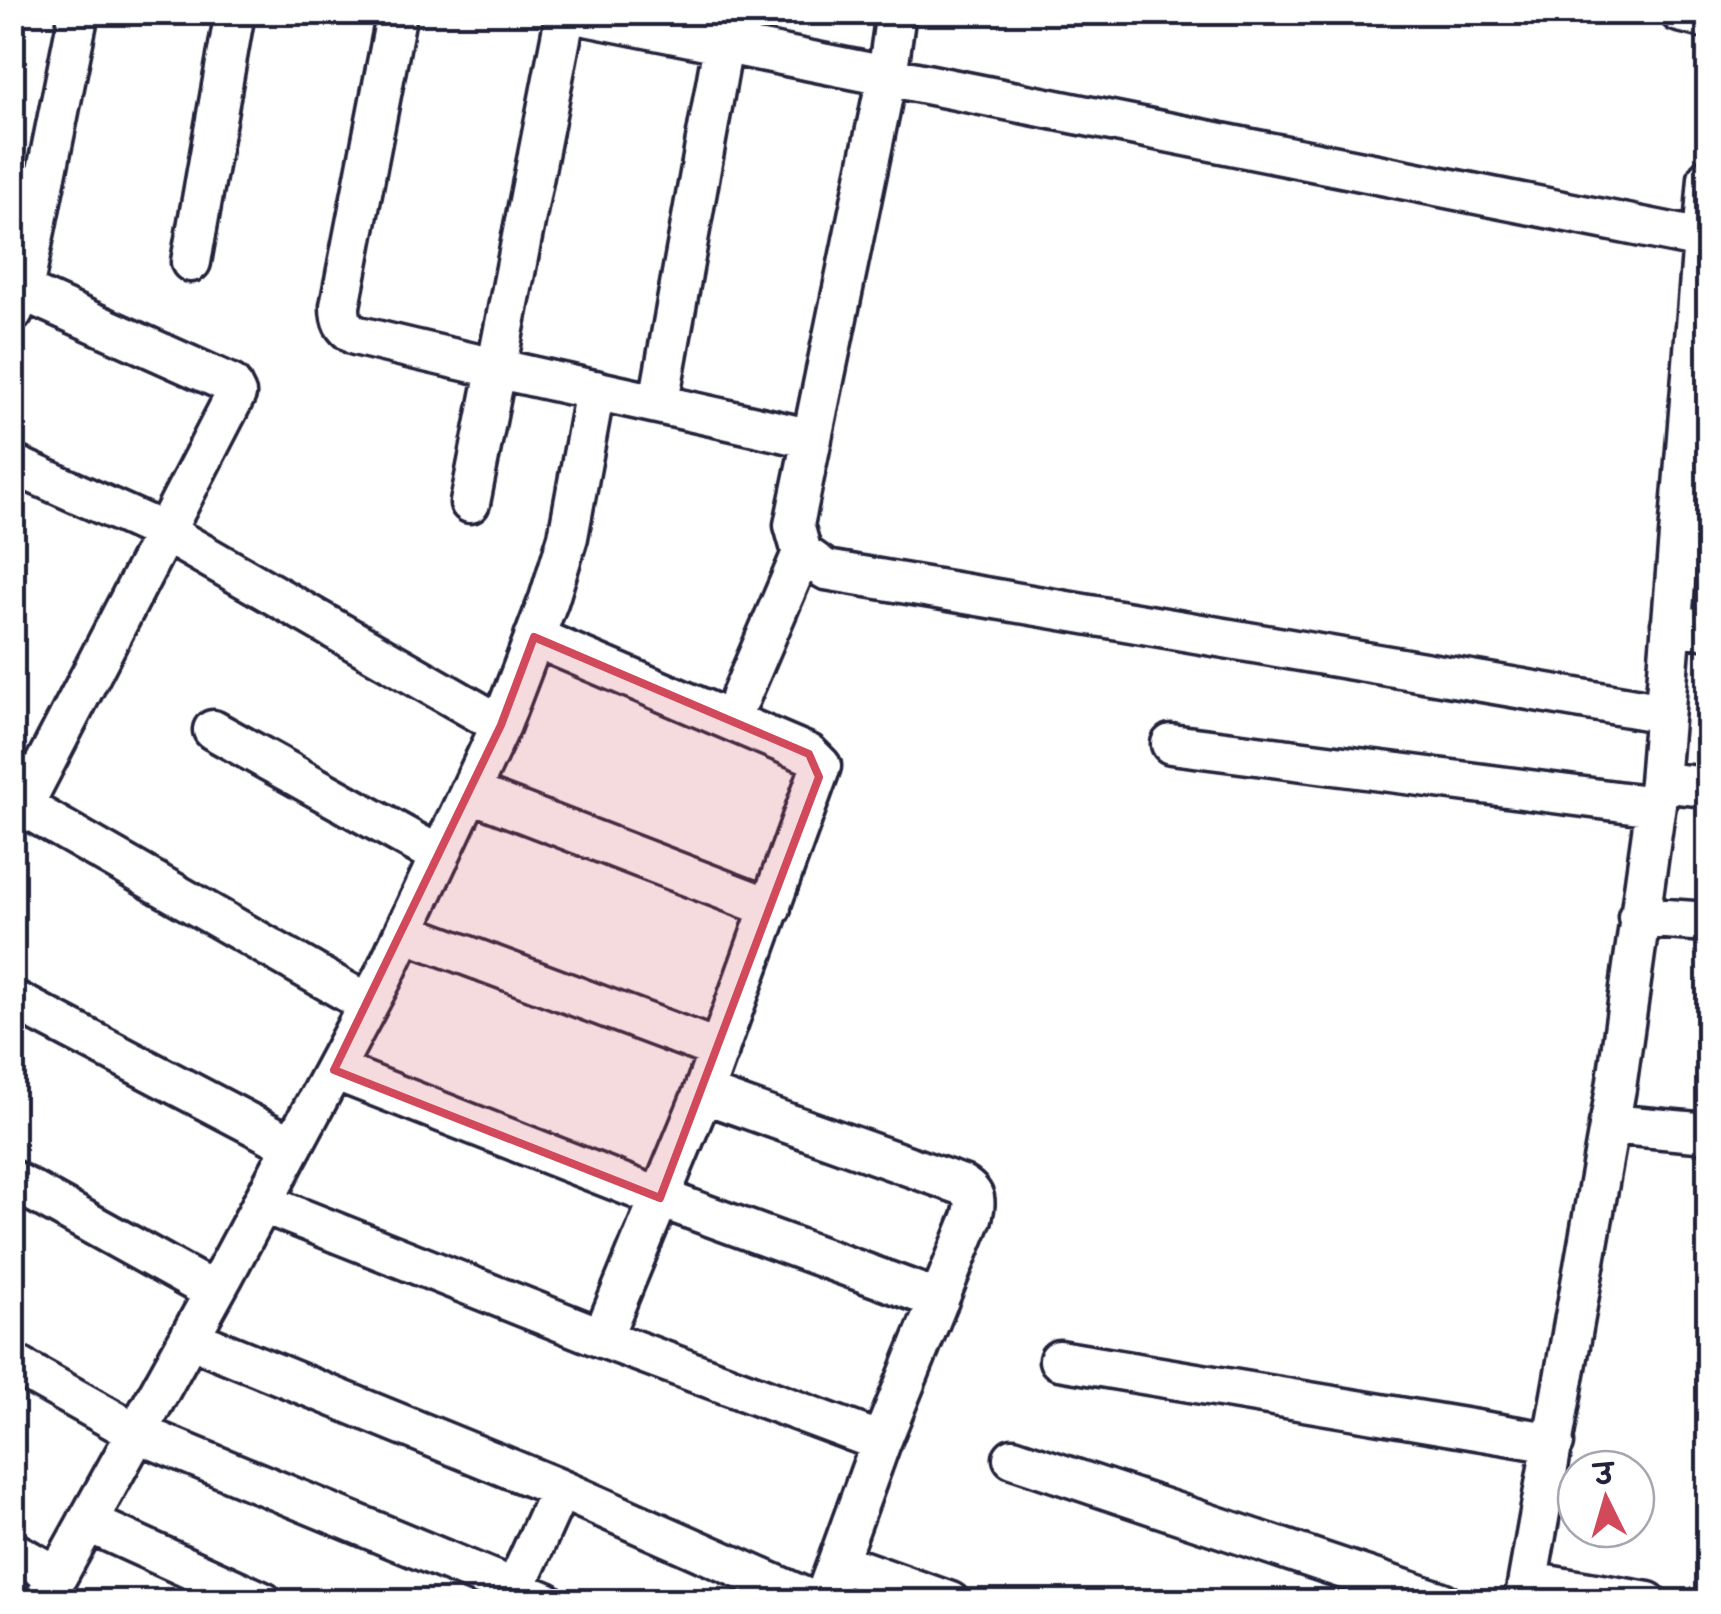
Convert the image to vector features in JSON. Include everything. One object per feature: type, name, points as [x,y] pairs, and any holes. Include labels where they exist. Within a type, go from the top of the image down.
[{"type":"street","points":[[79,12],[16,297],[231,384],[236,394],[166,532],[18,803],[368,1004]]},
{"type":"street","points":[[191,262],[234,12]]},
{"type":"street","points":[[397,12],[340,319],[345,328],[355,335],[496,370],[659,402],[812,438]]},
{"type":"street","points":[[470,503],[566,12],[727,28],[886,76],[1702,239]]},
{"type":"street","points":[[896,12],[794,525],[802,553],[826,570],[1664,713]]},
{"type":"street","points":[[1679,12],[1708,19]]},
{"type":"street","points":[[659,402],[727,28]]},
{"type":"street","points":[[1648,1602],[1527,1592],[1610,1124],[1657,794],[1708,178]]},
{"type":"street","points":[[12,1551],[50,1589],[368,1004],[501,725],[534,637],[568,537],[595,390]]},
{"type":"street","points":[[12,464],[166,532],[501,725]]},
{"type":"street","points":[[740,698],[802,553]]},
{"type":"street","points":[[1671,624],[1708,630]]},
{"type":"street","points":[[534,637],[817,759],[821,766],[703,1093],[602,1338]]},
{"type":"street","points":[[214,730],[440,856]]},
{"type":"street","points":[[1171,744],[1657,794],[1708,787]]},
{"type":"street","points":[[470,792],[771,908]]},
{"type":"street","points":[[1638,917],[1708,922]]},
{"type":"street","points":[[404,932],[719,1050]]},
{"type":"street","points":[[12,998],[293,1146]]},
{"type":"street","points":[[334,1070],[660,1198],[939,1300]]},
{"type":"street","points":[[703,1093],[972,1191],[976,1201],[823,1602]]},
{"type":"street","points":[[1610,1124],[1708,1133]]},
{"type":"street","points":[[12,1180],[214,1292]]},
{"type":"street","points":[[262,1203],[602,1338],[881,1442]]},
{"type":"street","points":[[188,1338],[560,1489],[814,1602]]},
{"type":"street","points":[[1059,1360],[1554,1443]]},
{"type":"street","points":[[12,1363],[136,1432],[523,1597],[560,1489]]},
{"type":"street","points":[[1014,1458],[1442,1602]]},
{"type":"street","points":[[87,1522],[263,1602]]},
{"type":"street","points":[[838,1562],[950,1602]]},
{"type":"highlighted area","points":[[534,637],[809,754],[819,777],[660,1198],[334,1070],[501,725]]}]
